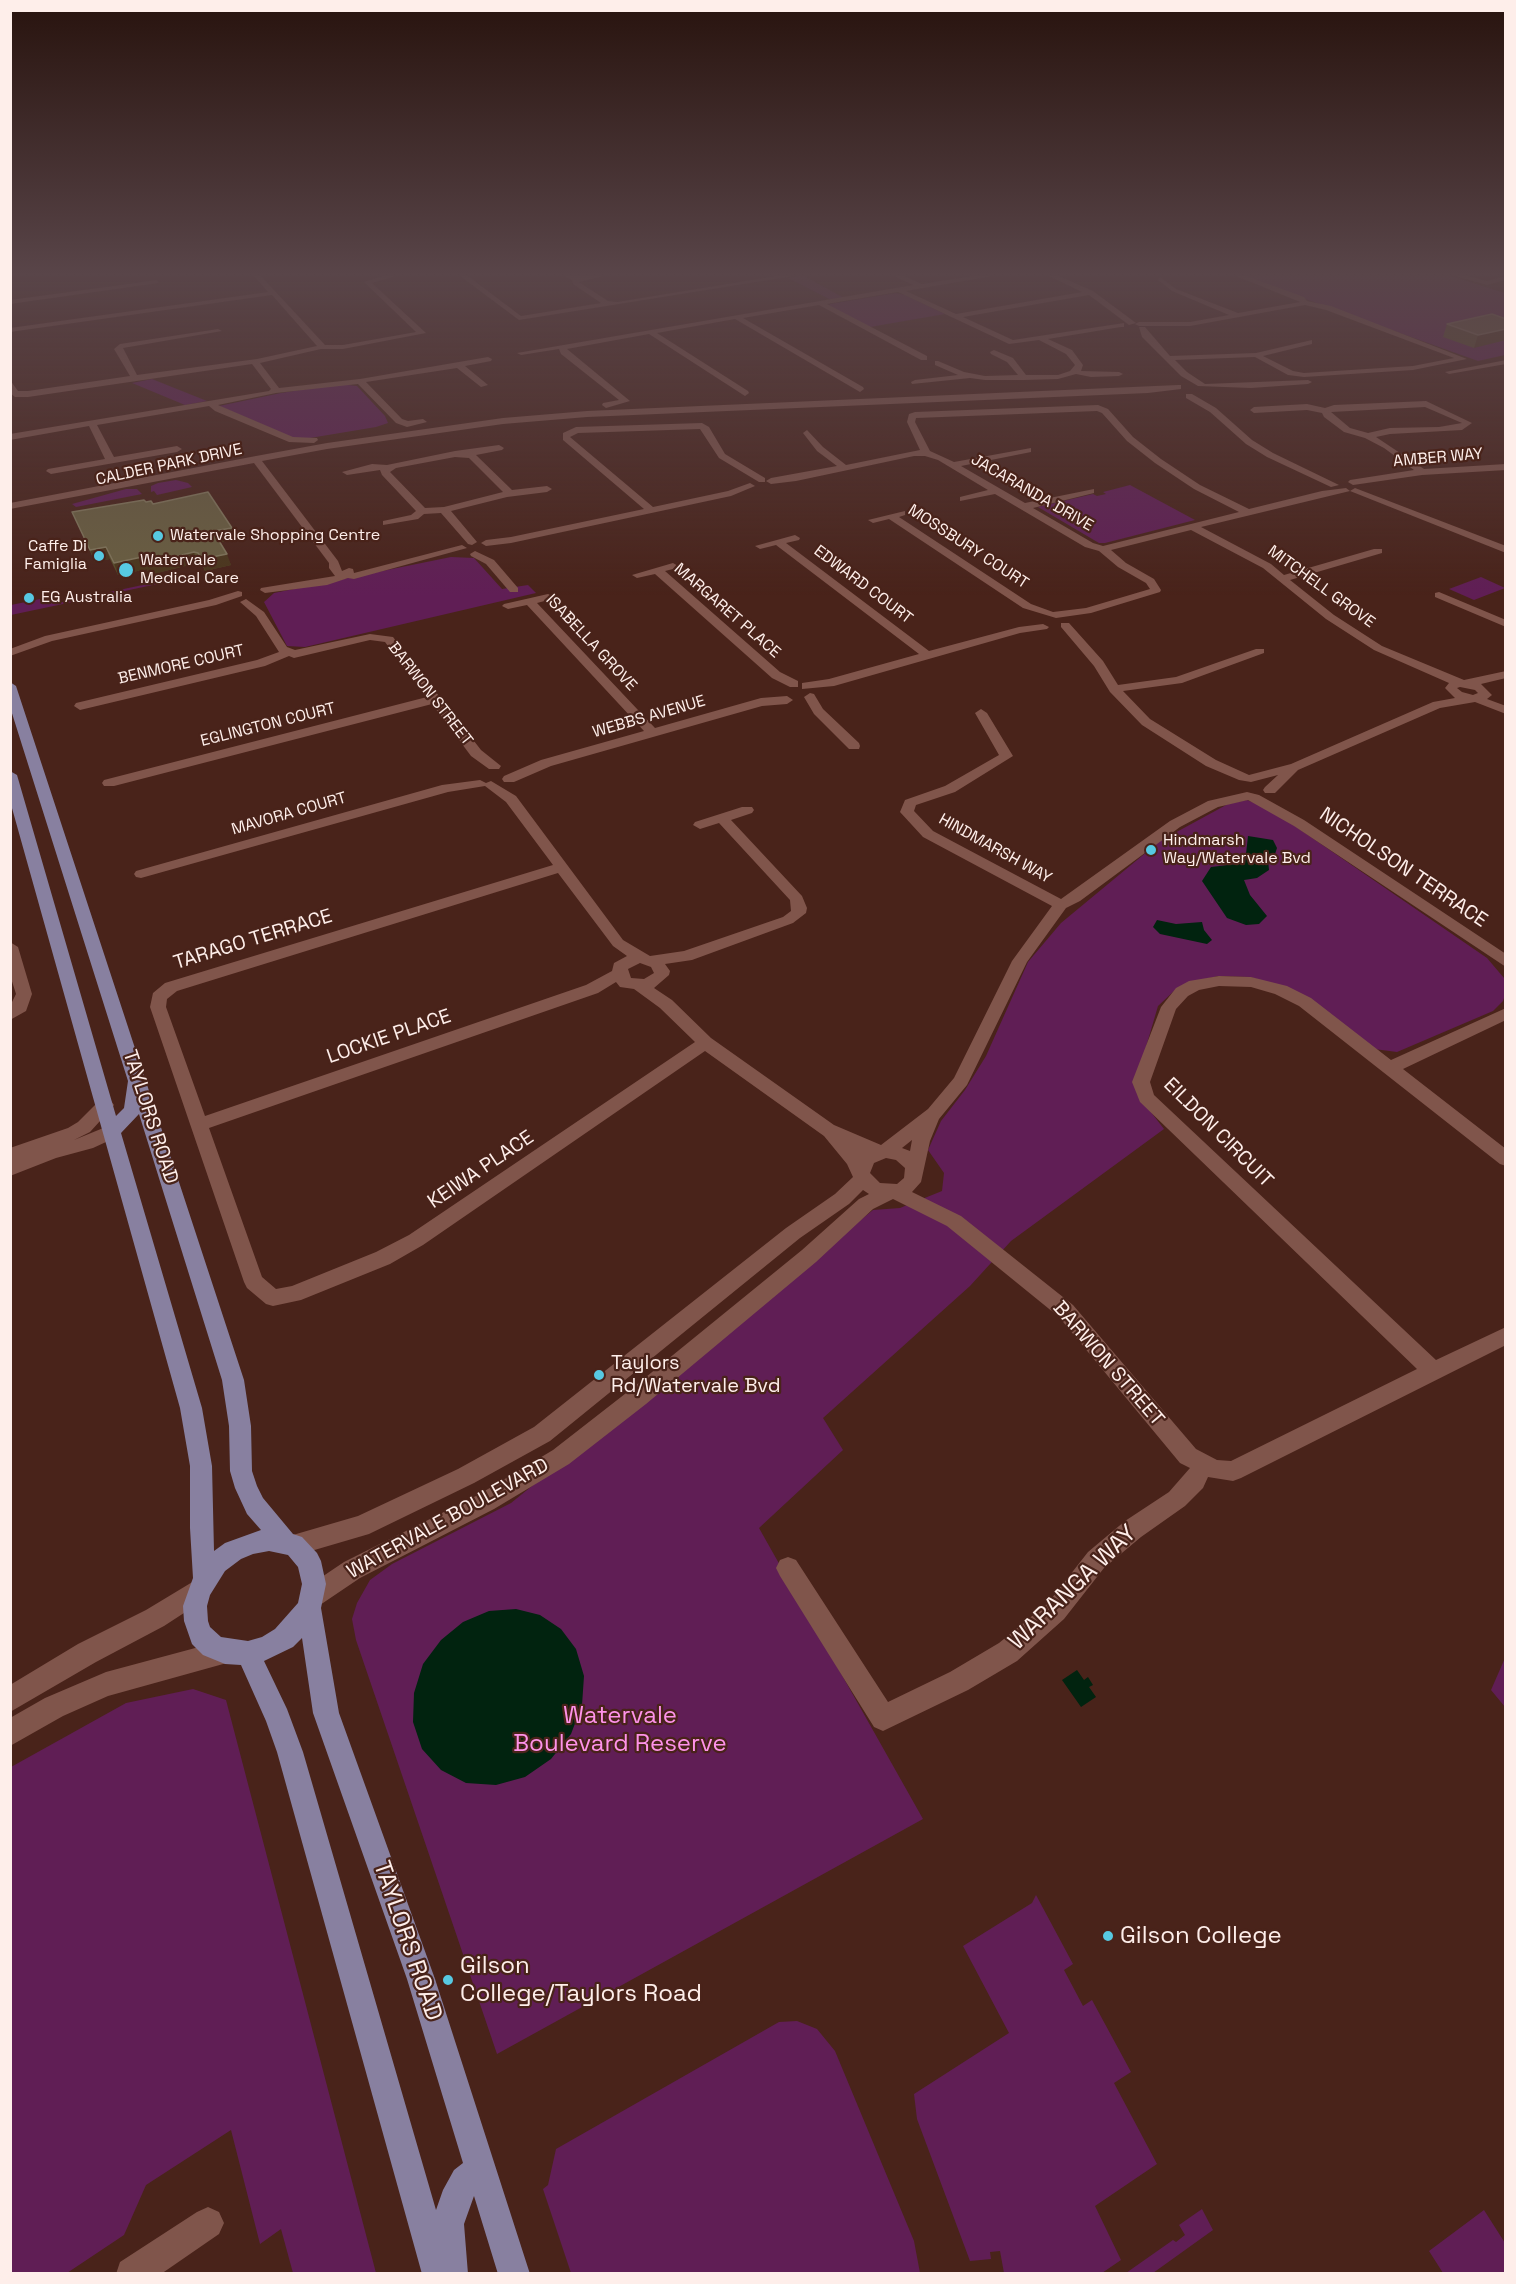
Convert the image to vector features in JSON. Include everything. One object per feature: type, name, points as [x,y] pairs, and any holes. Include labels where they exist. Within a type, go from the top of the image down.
[{"type":"main road","name":"TAYLORS ROAD","points":[[10,686],[232,1380],[238,1410],[241,1471],[246,1488],[255,1506],[289,1544]]},
{"type":"main road","name":"TAYLORS ROAD","points":[[10,775],[113,1131],[198,1440],[201,1466],[202,1584]]},
{"type":"main road","points":[[113,1131],[132,1110],[136,1074]]},
{"type":"main road","points":[[269,1540],[289,1544],[309,1561],[313,1572],[311,1602],[298,1624],[284,1638],[266,1648],[236,1653],[212,1646],[201,1635],[196,1621],[195,1606],[202,1584],[217,1563],[233,1551],[251,1543],[269,1540]]},
{"type":"main road","name":"TAYLORS ROAD","points":[[311,1602],[326,1713],[421,1979],[514,2274]]},
{"type":"main road","points":[[236,1653],[278,1718],[290,1752],[438,2274]]},
{"type":"main road","points":[[452,2274],[448,2224],[454,2201],[465,2181],[481,2169]]},
{"type":"street","points":[[10,383],[15,394],[20,395],[104,383]]},
{"type":"street","points":[[271,383],[275,391]]},
{"type":"street","points":[[10,437],[263,396],[275,391],[347,383]]},
{"type":"street","points":[[362,383],[401,422]]},
{"type":"street","points":[[212,404],[219,409],[300,442],[386,427],[401,422],[411,424],[504,412],[616,404],[626,401],[603,383]]},
{"type":"street","points":[[729,383],[745,393]]},
{"type":"street","points":[[851,383],[860,388]]},
{"type":"street","points":[[1179,383],[1180,393],[1205,404],[1249,442],[1270,455],[1506,550]]},
{"type":"street","points":[[1200,383],[1217,389],[1218,392],[1213,397]]},
{"type":"street","points":[[1204,385],[1251,386],[1310,383]]},
{"type":"street","points":[[1213,397],[1325,383]]},
{"type":"street","name":"CALDER PARK DRIVE","points":[[10,506],[404,434],[503,421],[587,414],[1204,385]]},
{"type":"street","name":"CALDER PARK DRIVE","points":[[1063,393],[1213,397]]},
{"type":"street","points":[[1213,397],[1234,422],[1260,441],[1349,487]]},
{"type":"street","points":[[1254,410],[1307,407],[1326,411],[1334,408],[1426,404],[1468,423],[1462,427],[1439,430],[1390,431],[1368,436]]},
{"type":"street","points":[[258,460],[342,571],[354,576],[469,549],[488,551],[511,540],[731,493],[762,484],[914,453],[926,453],[911,422],[912,416],[915,415],[1098,408],[1105,411],[1130,439],[1158,461],[1197,486],[1249,513]]},
{"type":"street","points":[[1326,411],[1327,415],[1347,430],[1368,436],[1387,446],[1422,472]]},
{"type":"street","points":[[93,424],[111,461]]},
{"type":"street","points":[[651,510],[566,438],[566,435],[576,430],[702,426],[722,456],[762,484]]},
{"type":"street","points":[[807,433],[820,449],[845,468]]},
{"type":"street","points":[[347,472],[372,467],[388,468],[455,454],[499,448]]},
{"type":"street","points":[[51,471],[177,449]]},
{"type":"street","points":[[953,465],[1028,450]]},
{"type":"street","name":"JACARANDA DRIVE","points":[[926,453],[953,465],[1089,545],[1103,549],[1195,528],[1349,487]]},
{"type":"street","points":[[465,454],[472,456],[508,491],[507,494]]},
{"type":"street","name":"AMBER WAY","points":[[1349,487],[1374,480],[1422,472],[1506,467]]},
{"type":"street","points":[[388,468],[385,473],[422,511]]},
{"type":"street","name":"CALDER PARK DRIVE","points":[[10,514],[141,483]]},
{"type":"street","points":[[387,522],[414,517],[422,511],[444,510],[507,494],[547,489]]},
{"type":"street","points":[[963,499],[996,491]]},
{"type":"street","points":[[1023,507],[1091,491]]},
{"type":"street","points":[[444,510],[469,549]]},
{"type":"street","name":"MOSSBURY COURT","points":[[873,520],[906,512]]},
{"type":"street","name":"MOSSBURY COURT","points":[[891,516],[1050,621]]},
{"type":"street","name":"MITCHELL GROVE","points":[[1195,528],[1267,566],[1330,617],[1378,648],[1458,686]]},
{"type":"street","name":"EDWARD COURT","points":[[760,546],[795,538]]},
{"type":"street","name":"EDWARD COURT","points":[[778,542],[928,656]]},
{"type":"street","points":[[469,549],[488,551]]},
{"type":"street","name":"WEBBS AVENUE","points":[[504,773],[928,656],[1156,590],[1150,581],[1122,565],[1103,549]]},
{"type":"street","points":[[488,551],[514,590]]},
{"type":"street","points":[[1284,578],[1378,551]]},
{"type":"street","name":"MARGARET PLACE","points":[[637,575],[673,566]]},
{"type":"street","name":"MARGARET PLACE","points":[[657,570],[796,693]]},
{"type":"street","points":[[10,642],[49,638],[212,603],[242,599],[259,593],[315,583],[342,571]]},
{"type":"street","points":[[259,593],[260,614]]},
{"type":"street","points":[[1439,595],[1506,624]]},
{"type":"street","name":"ISABELLA GROVE","points":[[508,606],[548,597]]},
{"type":"street","points":[[242,599],[260,614],[283,649],[289,652]]},
{"type":"street","name":"ISABELLA GROVE","points":[[529,601],[653,733]]},
{"type":"street","points":[[1050,621],[1076,639],[1099,664],[1114,689],[1146,722],[1240,781]]},
{"type":"street","name":"BARWON STREET","points":[[289,652],[301,653],[370,637],[384,637],[396,646],[476,753],[504,773]]},
{"type":"street","points":[[10,653],[49,638]]},
{"type":"street","points":[[1114,689],[1178,680],[1260,651]]},
{"type":"street","name":"BENMORE COURT","points":[[80,706],[261,663],[289,652]]},
{"type":"street","points":[[1437,705],[1458,686],[1503,676]]},
{"type":"street","points":[[618,943],[627,977],[666,1004],[705,1042],[828,1130],[851,1155],[862,1176],[874,1189],[893,1192],[908,1186],[915,1174],[921,1141],[934,1114],[961,1081],[1020,961],[1061,905],[1075,898],[1175,824],[1213,804],[1240,781],[1296,767],[1437,705],[1479,696],[1503,676]]},
{"type":"street","points":[[1458,686],[1506,709]]},
{"type":"street","points":[[1458,686],[1479,696]]},
{"type":"street","points":[[796,693],[854,746]]},
{"type":"street","name":"EGLINGTON COURT","points":[[109,783],[435,699]]},
{"type":"street","name":"HINDMARSH WAY","points":[[981,713],[1006,756],[950,789],[910,803],[907,813],[928,834],[1061,905]]},
{"type":"street","name":"BARWON STREET","points":[[476,753],[481,779]]},
{"type":"street","points":[[1213,804],[1264,796],[1296,767]]},
{"type":"street","points":[[481,779],[504,773]]},
{"type":"street","points":[[481,779],[504,773]]},
{"type":"street","points":[[504,773],[511,799]]},
{"type":"street","points":[[481,779],[511,799],[618,943],[653,967],[666,1004]]},
{"type":"street","name":"MAVORA COURT","points":[[141,874],[481,779]]},
{"type":"street","name":"NICHOLSON TERRACE","points":[[1240,781],[1266,784],[1299,823]]},
{"type":"street","name":"NICHOLSON TERRACE","points":[[1240,781],[1250,797],[1299,823],[1506,962]]},
{"type":"street","points":[[700,825],[747,810]]},
{"type":"street","points":[[627,977],[795,917],[800,908],[797,899],[722,818]]},
{"type":"street","name":"TARAGO TERRACE","points":[[265,1293],[254,1282],[158,1007],[159,997],[171,987],[562,867]]},
{"type":"street","points":[[10,947],[24,994],[24,1001],[13,1013]]},
{"type":"street","name":"NICHOLSON TERRACE","points":[[1483,948],[1506,972]]},
{"type":"street","points":[[627,977],[653,967]]},
{"type":"street","name":"LOCKIE PLACE","points":[[199,1125],[627,977]]},
{"type":"street","name":"EILDON CIRCUIT","points":[[1433,1371],[1146,1098],[1141,1082],[1169,1007],[1182,992],[1219,981],[1251,982],[1281,990],[1305,1002],[1506,1160]]},
{"type":"street","points":[[1390,1068],[1503,1011]]},
{"type":"street","name":"KEIWA PLACE","points":[[265,1293],[273,1298],[294,1294],[384,1258],[417,1240],[678,1064],[705,1042]]},
{"type":"street","points":[[10,1155],[74,1133],[84,1127],[105,1105]]},
{"type":"street","points":[[862,1176],[866,1159],[883,1152],[934,1114]]},
{"type":"street","points":[[828,1130],[883,1152],[902,1155],[913,1165],[915,1174]]},
{"type":"street","points":[[10,1169],[51,1153],[87,1143],[113,1131]]},
{"type":"street","name":"BARWON STREET","points":[[915,1174],[920,1186],[954,1221],[1066,1311],[1188,1456],[1203,1464]]},
{"type":"street","name":"WATERVALE BOULEVARD","points":[[289,1544],[361,1526],[466,1476],[542,1434],[793,1233],[842,1199],[862,1176]]},
{"type":"street","name":"BARWON STREET","points":[[893,1192],[954,1221]]},
{"type":"street","name":"WATERVALE BOULEVARD","points":[[311,1602],[352,1570],[486,1502],[561,1457],[638,1397],[809,1256],[866,1204],[893,1192]]},
{"type":"street","points":[[1203,1464],[1215,1470],[1233,1471],[1506,1335]]},
{"type":"street","name":"WARANGA WAY","points":[[788,1568],[883,1718],[959,1681],[1008,1652],[1056,1611],[1096,1560],[1196,1482],[1203,1464]]},
{"type":"street","points":[[10,1700],[87,1653],[164,1613],[202,1584]]},
{"type":"street","points":[[10,1733],[54,1707],[106,1684],[236,1653]]},
{"type":"street","points":[[132,2274],[208,2223]]},
{"type":"green space","points":[[132,383],[161,383],[207,401],[185,405]]},
{"type":"green space","points":[[339,384],[357,386],[385,416],[388,423],[298,440],[219,406],[281,393]]},
{"type":"green space","points":[[176,480],[188,483],[192,487],[157,495],[154,491],[151,492],[151,486]]},
{"type":"green space","points":[[1130,485],[1195,520],[1099,543],[1038,507],[1093,494],[1097,496],[1106,494],[1103,492]]},
{"type":"green space","points":[[126,489],[137,489],[142,494],[76,507],[72,504]]},
{"type":"green space","points":[[451,557],[474,558],[502,589],[528,585],[536,593],[305,647],[287,646],[264,602],[274,593]]},
{"type":"green space","points":[[185,576],[186,578],[11,615],[11,605],[40,599],[42,602],[51,600],[53,604]]},
{"type":"green space","points":[[1481,577],[1505,588],[1474,600],[1449,589]]},
{"type":"green space","name":"Watervale Boulevard Reserve","points":[[1247,800],[1270,809],[1487,958],[1504,978],[1503,1001],[1493,1011],[1397,1052],[1374,1049],[1280,986],[1250,977],[1218,976],[1189,983],[1174,991],[1158,1006],[1136,1081],[1137,1094],[1164,1129],[1011,1241],[970,1286],[823,1418],[843,1450],[759,1528],[923,1819],[497,2054],[356,1640],[352,1619],[357,1603],[370,1580],[392,1564],[511,1503],[873,1210],[900,1208],[942,1191],[944,1173],[928,1150],[941,1121],[965,1090],[986,1056],[1028,962],[1061,923],[1160,841],[1228,804]]},
{"type":"green space","points":[[1505,1658],[1506,1707],[1491,1690]]},
{"type":"green space","points":[[193,1689],[226,1700],[376,2273],[293,2273],[281,2229],[260,2244],[231,2130],[146,2185],[124,2235],[67,2273],[11,2273],[11,1767],[126,1703]]},
{"type":"green space","points":[[1036,1895],[1073,1964],[1064,1970],[1083,2006],[1092,2000],[1131,2072],[1114,2083],[1157,2164],[1095,2206],[1121,2260],[1102,2273],[1004,2273],[1000,2251],[990,2252],[991,2259],[970,2261],[917,2119],[914,2094],[1009,2033],[963,1946],[1032,1903]]},
{"type":"green space","points":[[797,2021],[817,2029],[835,2051],[914,2241],[920,2273],[571,2273],[543,2189],[548,2185],[556,2149],[779,2022]]},
{"type":"green space","points":[[1202,2209],[1213,2230],[1153,2273],[1126,2273],[1173,2240],[1176,2242],[1185,2235],[1179,2225]]},
{"type":"green space","points":[[1484,2210],[1505,2243],[1505,2273],[1443,2273],[1429,2251]]},
{"type":"shaded area","points":[[1248,836],[1273,840],[1277,848],[1275,854],[1268,860],[1269,870],[1257,878],[1244,880],[1250,895],[1267,916],[1259,924],[1246,925],[1227,918],[1202,881],[1211,867],[1245,863]]},
{"type":"shaded area","points":[[1157,920],[1176,924],[1202,922],[1204,930],[1212,940],[1207,944],[1160,934],[1153,927]]},
{"type":"shaded area","points":[[516,1609],[540,1615],[561,1629],[576,1649],[584,1676],[582,1705],[571,1734],[551,1759],[525,1777],[496,1785],[466,1783],[441,1770],[422,1749],[413,1722],[414,1693],[423,1664],[441,1640],[463,1622],[489,1611]]},
{"type":"shaded area","points":[[1077,1670],[1084,1680],[1088,1677],[1093,1685],[1089,1687],[1096,1697],[1081,1707],[1062,1680]]},
{"type":"building","name":"Watervale Shopping Centre","points":[[208,492],[232,528],[213,531],[227,554],[202,559],[198,553],[194,552],[145,564],[142,557],[114,563],[106,547],[90,550],[72,512],[144,500],[151,501],[153,504]]},
{"type":"place","name":"Watervale Shopping Centre","points":[[158,536]]},
{"type":"place","name":"Caffe Di Famiglia","points":[[99,556]]},
{"type":"place","name":"Watervale Medical Care","points":[[126,570]]},
{"type":"place","name":"EG Australia","points":[[29,598]]},
{"type":"place","name":"Hindmarsh Way/Watervale Bvd","points":[[1151,850]]},
{"type":"place","name":"Taylors Rd/Watervale Bvd","points":[[599,1375]]},
{"type":"place","name":"Gilson College","points":[[1108,1936]]},
{"type":"place","name":"Gilson College/Taylors Road","points":[[448,1980]]}]
